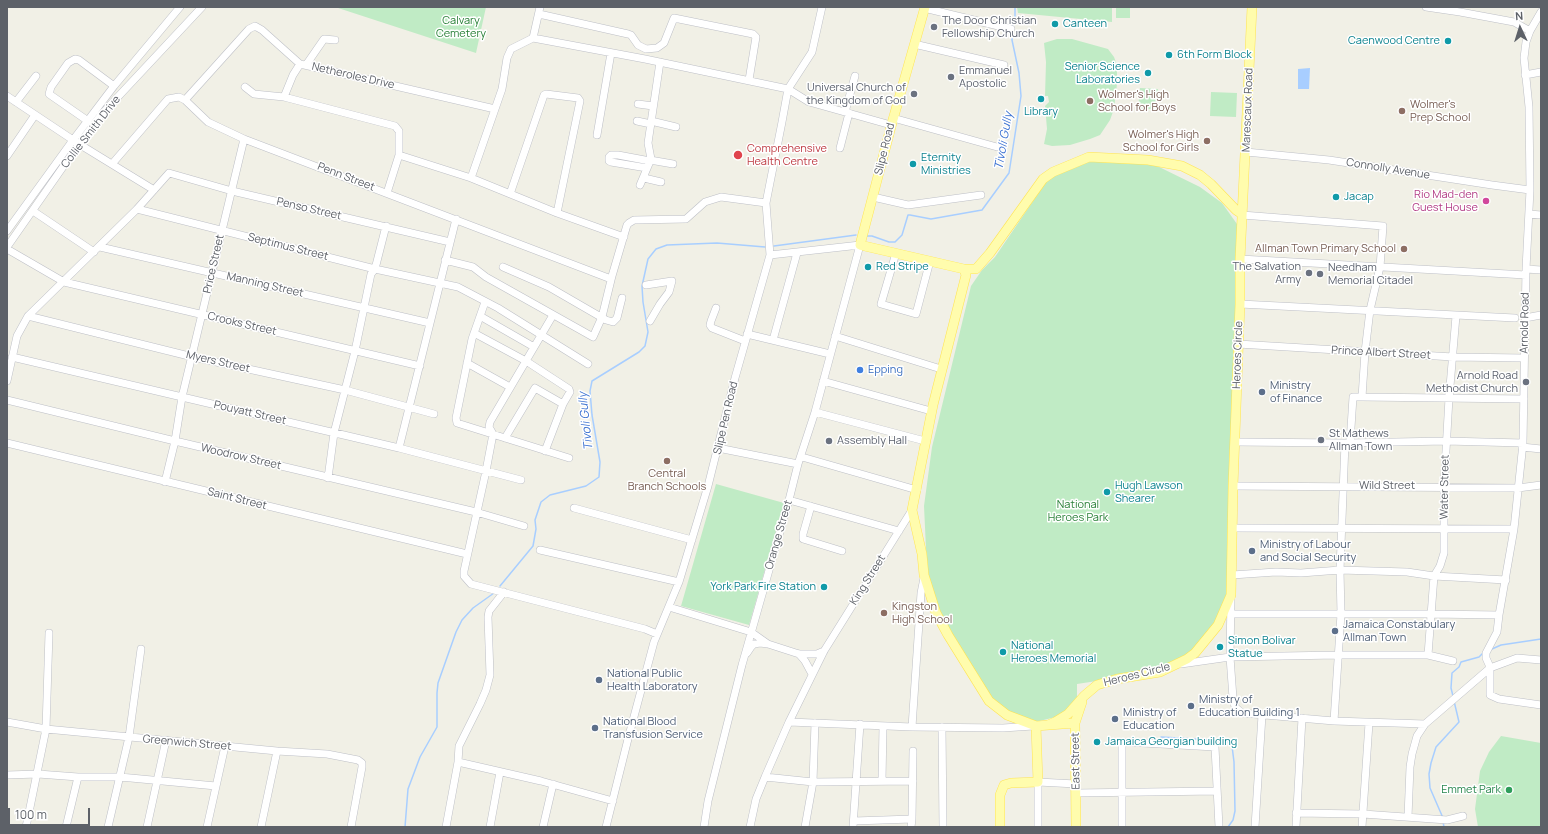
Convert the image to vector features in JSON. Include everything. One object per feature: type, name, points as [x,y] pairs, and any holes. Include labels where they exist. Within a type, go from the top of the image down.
[{"type":"main road","name":"Marescaux Road","points":[[1242,214],[1252,7]]},
{"type":"main road","name":"Slipe Road","points":[[860,245],[924,8]]},
{"type":"main road","points":[[860,245],[964,269],[976,269],[990,253],[1043,179],[1053,172],[1089,157],[1148,160],[1182,166],[1200,175],[1242,214]]},
{"type":"main road","name":"Heroes Circle","points":[[1048,725],[1063,718],[1097,684],[1160,672],[1187,659],[1195,653],[1218,625],[1231,595],[1242,214]]},
{"type":"main road","name":"Heroes Circle","points":[[964,269],[966,275],[941,369],[912,510],[922,554],[924,576],[936,613],[989,701],[1007,715],[1036,726],[1075,723]]},
{"type":"main road","name":"East Street","points":[[1076,827],[1075,723],[1083,697]]},
{"type":"main road","points":[[1000,827],[1000,795],[1004,785],[1011,783],[1038,782],[1036,726]]},
{"type":"street","name":"Collie Smith Drive","points":[[7,248],[33,211],[88,121],[114,86],[180,7]]},
{"type":"street","name":"Collie Smith Drive","points":[[7,231],[76,142],[202,7]]},
{"type":"street","name":"Slipe Pen Road","points":[[606,827],[638,699],[657,634],[679,582],[692,540],[718,448],[747,334],[770,255],[766,203],[788,89],[812,52],[822,7]]},
{"type":"street","points":[[1426,7],[1451,9],[1514,22],[1530,31]]},
{"type":"street","points":[[924,8],[1010,29]]},
{"type":"street","points":[[533,38],[540,10],[628,34],[631,35],[638,45],[646,49],[657,48],[664,43],[672,19],[674,18],[753,34],[756,37],[749,80]]},
{"type":"street","name":"Arnold Road","points":[[1541,12],[1530,31],[1526,42],[1524,58],[1529,107],[1530,190],[1526,272],[1522,445],[1514,529],[1506,580],[1497,632],[1487,650],[1486,658],[1490,668],[1490,695],[1499,699],[1541,705]]},
{"type":"street","name":"Netheroles Drive","points":[[185,100],[249,29],[255,26],[262,30],[303,65],[495,109]]},
{"type":"street","points":[[471,178],[502,89],[507,58],[511,49],[533,38],[645,59],[788,89],[807,101],[847,113],[997,147]]},
{"type":"street","points":[[284,98],[293,75],[324,39],[335,40]]},
{"type":"street","points":[[914,44],[1004,65]]},
{"type":"street","points":[[645,59],[646,49]]},
{"type":"street","points":[[597,135],[611,53]]},
{"type":"street","points":[[88,121],[49,94],[51,87],[68,63],[75,59],[79,60],[114,86]]},
{"type":"street","points":[[640,185],[649,163],[648,143],[660,62]]},
{"type":"street","points":[[1525,75],[1541,72]]},
{"type":"street","points":[[16,102],[36,76]]},
{"type":"street","points":[[840,148],[855,76]]},
{"type":"street","points":[[246,87],[254,94],[284,98],[395,126],[399,131],[399,155],[387,193]]},
{"type":"street","points":[[510,194],[544,95],[578,98],[580,101],[557,213]]},
{"type":"street","points":[[7,96],[76,142],[154,190],[100,247],[28,316],[17,336],[7,381]]},
{"type":"street","points":[[112,164],[168,100],[174,97],[179,97],[185,100]]},
{"type":"street","name":"Penn Street","points":[[185,100],[208,122],[244,139],[611,279]]},
{"type":"street","points":[[638,104],[653,106]]},
{"type":"street","points":[[7,156],[35,115]]},
{"type":"street","points":[[637,121],[676,127]]},
{"type":"street","name":"Price Street","points":[[166,482],[175,441],[182,397],[193,357],[211,272],[244,139]]},
{"type":"street","name":"Connolly Avenue","points":[[1246,152],[1329,160],[1530,190]]},
{"type":"street","points":[[399,155],[471,178],[557,213],[624,237]]},
{"type":"street","points":[[624,160],[673,164]]},
{"type":"street","name":"Penso Street","points":[[154,190],[169,173],[232,190],[450,242]]},
{"type":"street","points":[[644,178],[661,182]]},
{"type":"street","points":[[873,197],[908,205],[981,196]]},
{"type":"street","points":[[446,260],[473,268],[486,277],[593,337],[602,317],[611,279],[627,225],[631,221],[686,219],[704,202],[721,197],[766,203]]},
{"type":"street","name":"Septimus Street","points":[[137,209],[375,269],[458,287],[498,308],[588,364]]},
{"type":"street","points":[[33,211],[94,252]]},
{"type":"street","points":[[1242,214],[1383,226],[1380,268],[1370,310],[1362,397]]},
{"type":"street","points":[[1529,214],[1541,214]]},
{"type":"street","points":[[400,448],[456,219]]},
{"type":"street","points":[[328,478],[334,433],[355,351],[371,274],[375,269],[386,226]]},
{"type":"street","points":[[770,255],[860,245]]},
{"type":"street","name":"Orange Street","points":[[704,827],[708,801],[742,665],[798,464],[802,457],[815,412],[860,245]]},
{"type":"street","name":"Manning Street","points":[[100,247],[430,323]]},
{"type":"street","name":"Crooks Street","points":[[7,248],[64,282],[420,366]]},
{"type":"street","points":[[773,340],[797,253]]},
{"type":"street","points":[[896,253],[881,304],[916,314],[930,261]]},
{"type":"street","points":[[1240,259],[1380,268],[1526,272],[1541,270]]},
{"type":"street","points":[[503,267],[549,287],[602,317],[615,322],[622,298]]},
{"type":"street","points":[[646,285],[672,281],[669,292],[650,321]]},
{"type":"street","points":[[485,302],[474,333],[467,363],[456,420],[458,424],[569,458]]},
{"type":"street","points":[[1240,304],[1515,318]]},
{"type":"street","points":[[716,308],[710,325],[712,328],[745,342]]},
{"type":"street","points":[[554,315],[541,334],[490,422],[489,428],[493,434],[467,554],[464,576],[471,584],[645,628],[657,634]]},
{"type":"street","points":[[1525,318],[1541,315]]},
{"type":"street","name":"Myers Street","points":[[28,316],[193,357],[345,390],[434,414]]},
{"type":"street","points":[[480,316],[534,347]]},
{"type":"street","name":"Water Street","points":[[1428,655],[1434,576],[1440,566],[1444,553],[1446,441],[1456,316]]},
{"type":"street","points":[[474,333],[526,361],[568,387],[570,392],[545,451]]},
{"type":"street","points":[[747,334],[830,354]]},
{"type":"street","points":[[835,336],[941,369]]},
{"type":"street","name":"Prince Albert Street","points":[[1238,344],[1453,357],[1524,358]]},
{"type":"street","name":"Pouyatt Street","points":[[12,357],[400,448],[521,480]]},
{"type":"street","points":[[467,363],[510,387]]},
{"type":"street","points":[[823,381],[932,411]]},
{"type":"street","points":[[505,438],[535,388],[564,404]]},
{"type":"street","points":[[1334,721],[1337,655],[1341,614],[1340,570],[1344,486],[1347,443],[1353,397],[1524,399]]},
{"type":"street","name":"Woodrow Street","points":[[7,400],[328,478],[476,512],[524,526]]},
{"type":"street","points":[[815,412],[925,441]]},
{"type":"street","points":[[1235,442],[1347,443],[1446,441],[1522,445],[1541,449]]},
{"type":"street","name":"Saint Street","points":[[7,443],[467,554]]},
{"type":"street","points":[[718,448],[798,464]]},
{"type":"street","points":[[802,457],[917,490]]},
{"type":"street","name":"Wild Street","points":[[1233,486],[1444,486],[1518,488],[1541,485]]},
{"type":"street","points":[[789,500],[899,530]]},
{"type":"street","points":[[811,506],[803,539],[842,551]]},
{"type":"street","points":[[574,508],[692,540]]},
{"type":"street","name":"King Street","points":[[750,827],[756,799],[789,722],[812,674],[824,651],[912,510]]},
{"type":"street","points":[[1232,528],[1444,530],[1514,529]]},
{"type":"street","points":[[540,550],[679,582]]},
{"type":"street","points":[[1232,575],[1340,570],[1407,572],[1434,576],[1506,580]]},
{"type":"street","points":[[912,727],[921,593],[924,576]]},
{"type":"street","points":[[446,827],[458,762],[459,746],[480,704],[490,675],[489,611],[504,592]]},
{"type":"street","points":[[1231,595],[1230,658],[1235,707],[1242,713],[1334,721],[1425,724]]},
{"type":"street","points":[[668,607],[751,632],[768,644],[799,654],[817,654],[824,651]]},
{"type":"street","points":[[1231,614],[1499,615]]},
{"type":"street","points":[[1218,625],[1231,634]]},
{"type":"street","points":[[26,827],[46,730],[49,633]]},
{"type":"street","points":[[742,665],[754,644],[768,644]]},
{"type":"street","points":[[108,827],[129,737],[141,649]]},
{"type":"street","points":[[1195,653],[1196,657],[1202,661]]},
{"type":"street","points":[[799,654],[805,661],[812,674]]},
{"type":"street","points":[[1177,664],[1230,658],[1337,655],[1428,655],[1453,661]]},
{"type":"street","points":[[1408,817],[1412,754],[1417,736],[1425,724],[1490,668],[1517,658],[1541,660]]},
{"type":"street","points":[[1255,827],[1262,714]]},
{"type":"street","points":[[1296,827],[1302,718]]},
{"type":"street","name":"Greenwich Street","points":[[7,722],[46,730],[277,751],[327,754],[358,760],[362,763],[362,767],[351,827]]},
{"type":"street","points":[[789,722],[912,727],[1003,728],[1036,726]]},
{"type":"street","points":[[805,827],[813,782],[815,723]]},
{"type":"street","points":[[1362,827],[1369,723]]},
{"type":"street","points":[[860,724],[854,824],[912,819]]},
{"type":"street","points":[[882,781],[883,726]]},
{"type":"street","points":[[942,727],[943,827]]},
{"type":"street","points":[[147,827],[166,740]]},
{"type":"street","points":[[1122,827],[1122,744],[1124,742],[1215,747],[1219,827]]},
{"type":"street","points":[[207,827],[225,746]]},
{"type":"street","points":[[261,827],[277,751]]},
{"type":"street","points":[[910,827],[912,819],[913,751]]},
{"type":"street","points":[[458,762],[553,784],[613,801]]},
{"type":"street","points":[[490,827],[500,772]]},
{"type":"street","points":[[7,775],[38,774],[78,777],[120,777],[216,786]]},
{"type":"street","points":[[66,827],[78,777]]},
{"type":"street","points":[[765,777],[813,782],[913,781]]},
{"type":"street","points":[[1038,827],[1038,782],[1122,793],[1217,791]]},
{"type":"street","points":[[543,827],[553,784]]},
{"type":"street","points":[[1296,813],[1363,814],[1447,820],[1463,816]]},
{"type":"green space","name":"Calvary Cemetery","points":[[335,7],[486,7],[476,53]]},
{"type":"green space","points":[[1017,7],[1112,7],[1112,22],[1018,13]]},
{"type":"green space","points":[[1116,7],[1130,7],[1130,18],[1116,18]]},
{"type":"green space","points":[[1057,39],[1072,39],[1108,49],[1114,57],[1117,65],[1117,84],[1114,109],[1110,120],[1100,135],[1070,145],[1052,146],[1044,144],[1047,129],[1045,106],[1049,102],[1048,96],[1045,96],[1046,62],[1044,43]]},
{"type":"green space","points":[[1140,88],[1158,89],[1154,109],[1138,109]]},
{"type":"green space","points":[[1211,92],[1237,93],[1236,117],[1210,116]]},
{"type":"green space","name":"National Heroes Park","points":[[1092,160],[1151,163],[1200,187],[1222,203],[1237,224],[1238,330],[1231,574],[1221,628],[1178,662],[1149,673],[1077,684],[1077,698],[1070,708],[1056,717],[1035,722],[1009,714],[988,694],[939,611],[927,570],[924,506],[932,447],[971,286],[982,270],[995,257],[1046,182],[1056,175]]},
{"type":"green space","points":[[716,484],[784,503],[749,625],[681,606]]},
{"type":"green space","name":"Emmet Park","points":[[1501,736],[1541,743],[1541,827],[1478,827],[1475,809],[1480,771],[1489,752]]},
{"type":"water","points":[[1310,68],[1309,89],[1298,89],[1298,69]]},
{"type":"waterway","name":"Tivoli Gully","points":[[1012,27],[1015,17],[1015,7]]},
{"type":"waterway","name":"Tivoli Gully","points":[[867,236],[872,236],[889,242],[895,242],[902,235],[908,215],[931,219],[982,210],[1009,173],[1021,96],[1019,73],[1011,30]]},
{"type":"waterway","name":"Tivoli Gully","points":[[774,246],[856,235]]},
{"type":"waterway","name":"Tivoli Gully","points":[[500,586],[533,546],[536,529],[535,520],[541,502],[550,495],[586,486],[599,477],[600,462],[592,415],[590,391],[592,381],[639,352],[645,346],[648,332],[642,286],[648,259],[656,249],[667,245],[717,243],[765,247]]},
{"type":"waterway","name":"Tivoli Gully","points":[[405,827],[408,789],[420,757],[437,727],[438,683],[456,632],[462,620],[473,608],[494,593]]},
{"type":"waterway","points":[[1492,649],[1501,645],[1541,639]]},
{"type":"waterway","points":[[1453,696],[1451,688],[1452,673],[1459,667],[1461,662],[1479,657],[1483,653]]},
{"type":"waterway","points":[[1443,818],[1430,788],[1429,774],[1436,747],[1459,722],[1454,701]]},
{"type":"waterway","points":[[1161,737],[1227,741],[1232,746],[1234,762],[1235,811],[1233,820],[1228,827]]},
{"type":"waterway","points":[[1443,822],[1444,827]]},
{"type":"place","name":"Canteen","points":[[1055,24]]},
{"type":"place","name":"The Door Christian Fellowship Church","points":[[934,27]]},
{"type":"place","name":"Caenwood Centre","points":[[1448,41]]},
{"type":"place","name":"6th Form Block","points":[[1169,55]]},
{"type":"place","name":"Senior Science Laboratories","points":[[1148,73]]},
{"type":"place","name":"Emmanuel Apostolic","points":[[951,77]]},
{"type":"place","name":"Universal Church of the Kingdom of God","points":[[914,94]]},
{"type":"place","name":"Library","points":[[1041,99]]},
{"type":"place","name":"Wolmer's High School for Boys","points":[[1090,101]]},
{"type":"place","name":"Wolmer's Prep School","points":[[1402,111]]},
{"type":"place","name":"Wolmer's High School for Girls","points":[[1207,141]]},
{"type":"place","name":"Comprehensive Health Centre","points":[[738,155]]},
{"type":"place","name":"Eternity Ministries","points":[[913,164]]},
{"type":"place","name":"Jacap","points":[[1336,197]]},
{"type":"place","name":"Rio Mad-den Guest House","points":[[1486,201]]},
{"type":"place","name":"Allman Town Primary School","points":[[1404,249]]},
{"type":"place","name":"Red Stripe","points":[[868,267]]},
{"type":"place","name":"The Salvation Army","points":[[1309,273]]},
{"type":"place","name":"Needham Memorial Citadel","points":[[1320,274]]},
{"type":"place","name":"Epping","points":[[860,370]]},
{"type":"place","name":"Arnold Road Methodist Church","points":[[1526,382]]},
{"type":"place","name":"Ministry of Finance","points":[[1262,392]]},
{"type":"place","name":"St Mathews Allman Town","points":[[1321,440]]},
{"type":"place","name":"Assembly Hall","points":[[829,441]]},
{"type":"place","name":"Central Branch Schools","points":[[667,461]]},
{"type":"place","name":"Hugh Lawson Shearer","points":[[1107,492]]},
{"type":"place","name":"Ministry of Labour and Social Security","points":[[1252,551]]},
{"type":"place","name":"York Park Fire Station","points":[[824,587]]},
{"type":"place","name":"Kingston High School","points":[[884,613]]},
{"type":"place","name":"Jamaica Constabulary Allman Town","points":[[1335,631]]},
{"type":"place","name":"Simon Bolivar Statue","points":[[1220,647]]},
{"type":"place","name":"National Heroes Memorial","points":[[1003,652]]},
{"type":"place","name":"National Public Health Laboratory","points":[[599,680]]},
{"type":"place","name":"Ministry of Education Building 1","points":[[1191,706]]},
{"type":"place","name":"Ministry of Education","points":[[1115,719]]},
{"type":"place","name":"National Blood Transfusion Service","points":[[595,728]]},
{"type":"place","name":"Jamaica Georgian building","points":[[1097,742]]},
{"type":"place","name":"Emmet Park","points":[[1509,790]]}]
